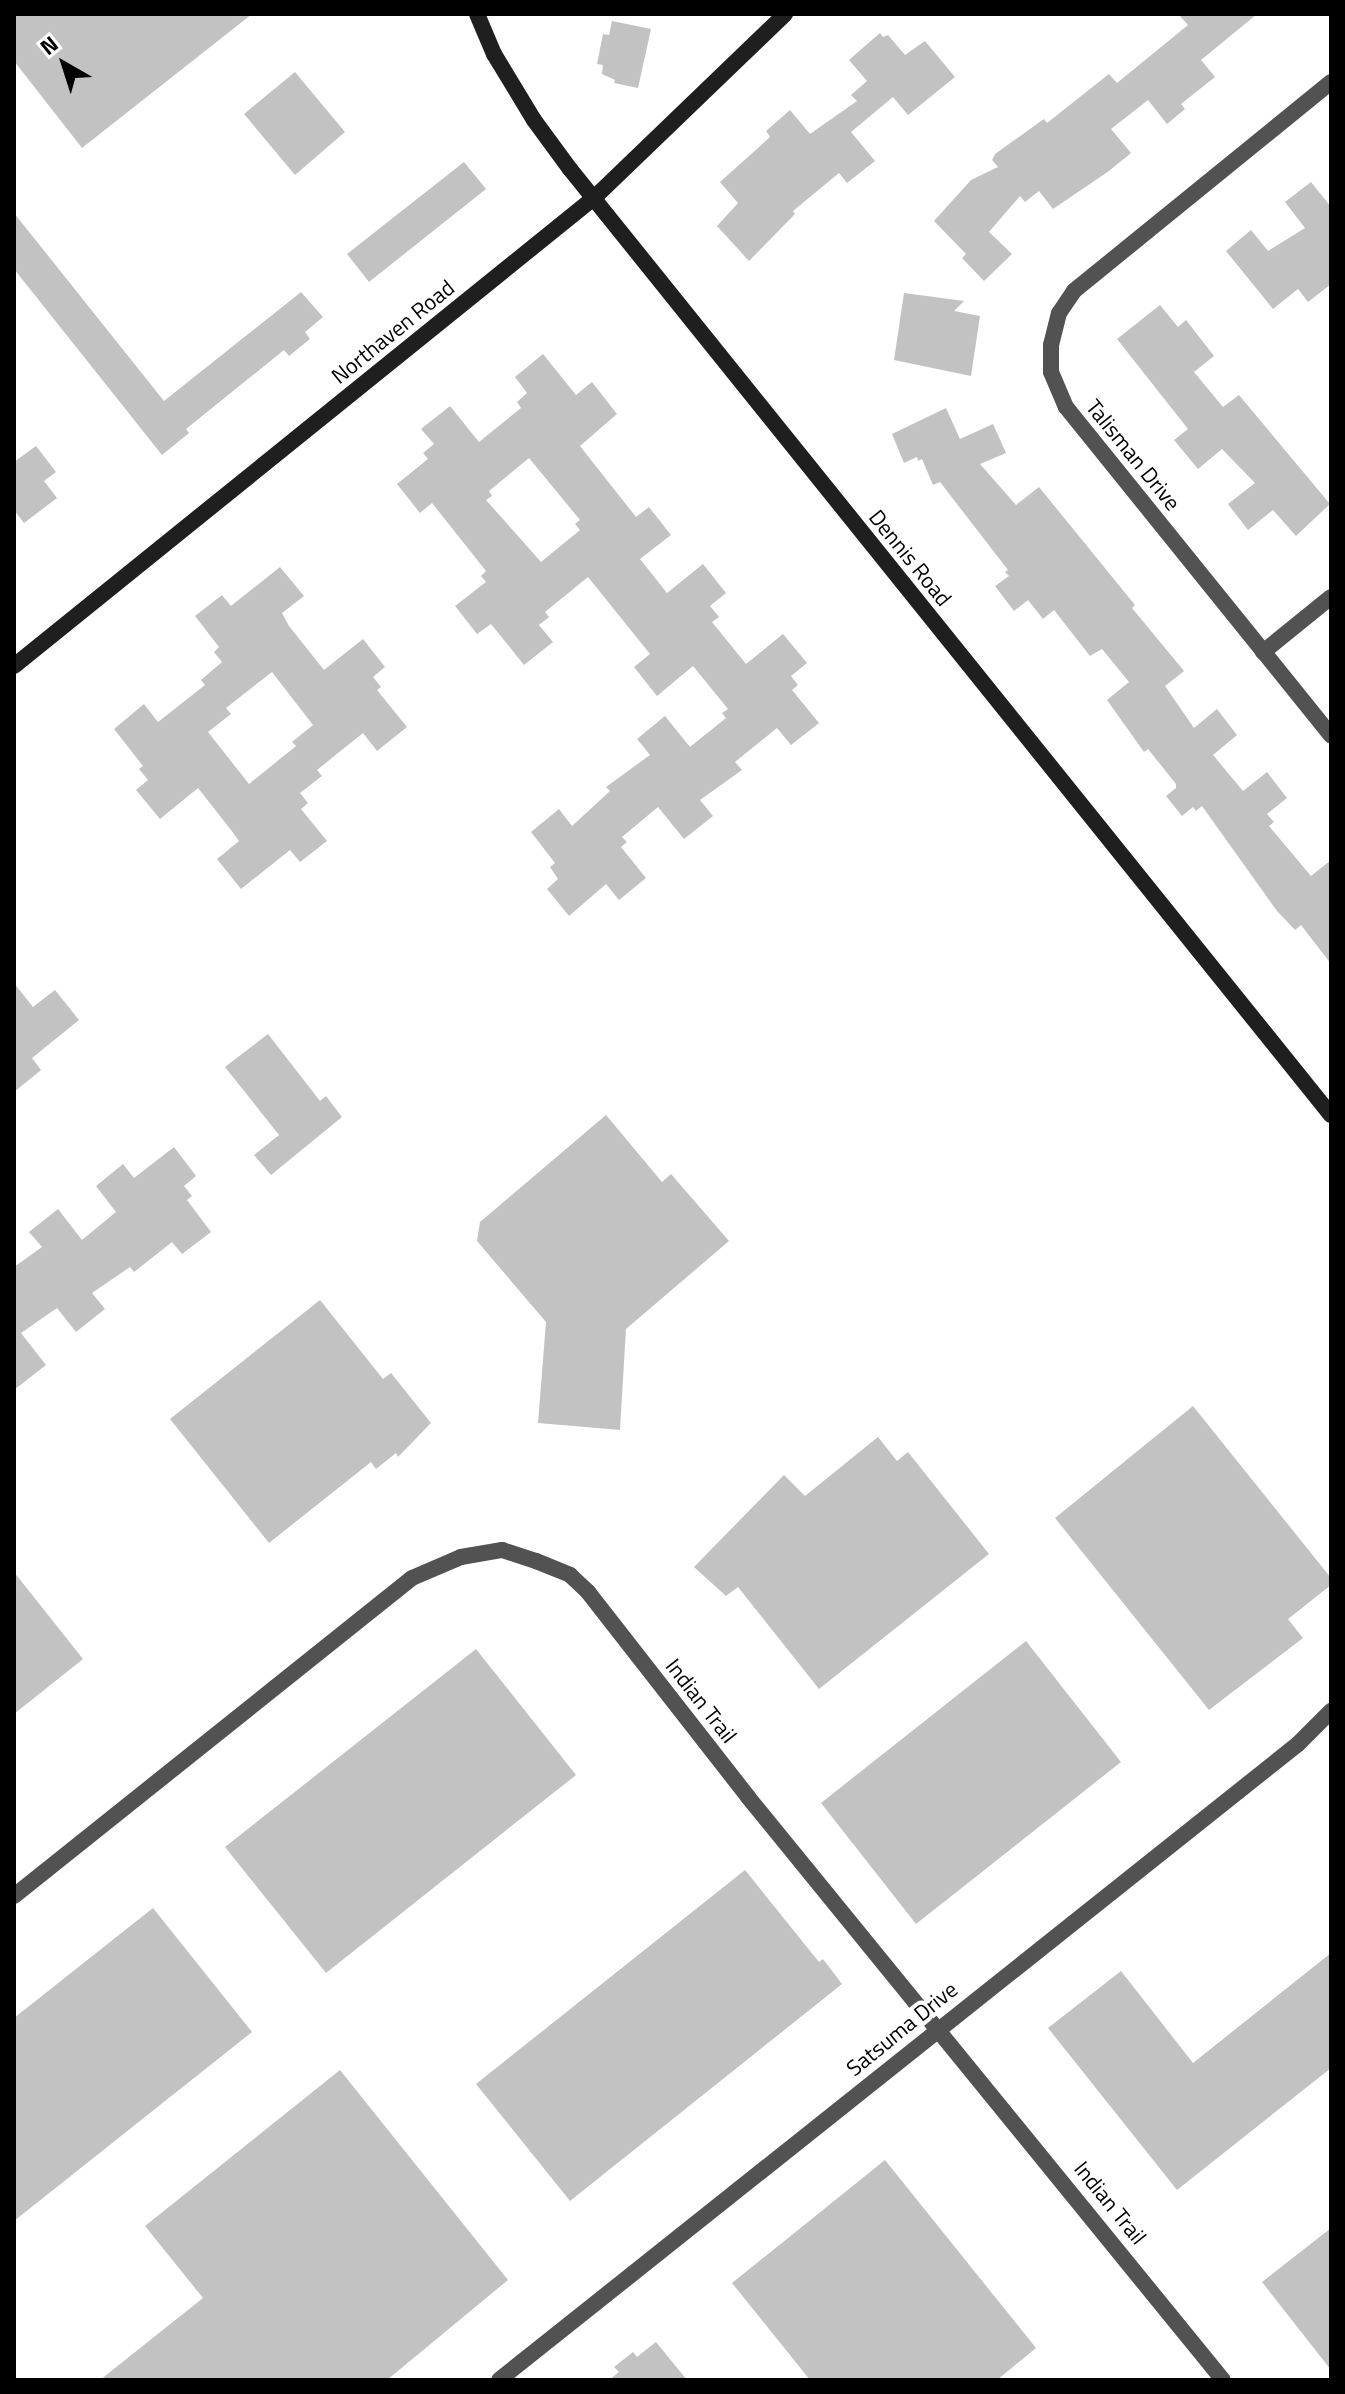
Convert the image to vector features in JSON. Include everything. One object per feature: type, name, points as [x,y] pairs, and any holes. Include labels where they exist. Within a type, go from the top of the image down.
[{"type":"street","name":"Dennis Road","points":[[477,14],[494,54],[534,120],[648,268],[1329,1109]]},
{"type":"street","name":"Northaven Road","points":[[14,666],[595,197],[785,14]]},
{"type":"street","name":"Talisman Drive","points":[[1331,82],[1074,291],[1059,313],[1051,345],[1051,372],[1066,407],[1331,736]]},
{"type":"street","points":[[1263,652],[1331,597]]},
{"type":"street","name":"Indian Trail","points":[[14,1896],[412,1578],[461,1557],[502,1550],[570,1575],[588,1592],[748,1797],[939,2027],[1223,2380]]},
{"type":"street","name":"Satsuma Drive","points":[[499,2380],[1298,1744],[1331,1711]]},
{"type":"building","points":[[14,14],[252,14],[82,148],[14,61]]},
{"type":"building","points":[[1178,14],[1257,14],[1201,60],[1215,77],[1181,104],[1185,109],[1167,124],[1148,100],[1111,129],[1131,153],[1109,171],[1053,209],[1039,191],[1025,202],[1020,196],[989,232],[1012,254],[984,281],[962,258],[966,254],[934,221],[971,180],[998,167],[992,160],[995,154],[1044,119],[1047,123],[1109,74],[1117,83],[1188,25]]},
{"type":"building","points":[[612,21],[651,29],[638,88],[614,83],[615,80],[602,74],[603,65],[597,64],[603,34],[609,35]]},
{"type":"building","points":[[880,33],[883,37],[888,35],[905,55],[925,41],[955,77],[908,115],[893,97],[851,132],[875,161],[847,183],[839,173],[793,211],[795,214],[749,261],[717,226],[738,203],[720,182],[770,137],[766,131],[790,110],[810,134],[857,101],[851,95],[867,81],[849,60]]},
{"type":"building","points":[[295,72],[345,132],[295,175],[244,114]]},
{"type":"building","points":[[464,162],[486,189],[369,282],[347,254]]},
{"type":"building","points":[[1311,182],[1331,207],[1331,284],[1308,302],[1298,289],[1273,309],[1226,251],[1251,230],[1268,251],[1305,228],[1285,202]]},
{"type":"building","points":[[14,213],[164,401],[301,292],[323,317],[305,332],[310,339],[289,356],[284,350],[186,429],[189,433],[162,455],[14,269]]},
{"type":"building","points":[[904,293],[964,301],[954,311],[980,316],[971,376],[894,360]]},
{"type":"building","points":[[1160,305],[1178,327],[1186,320],[1214,356],[1194,372],[1223,407],[1239,395],[1330,504],[1296,536],[1273,510],[1248,530],[1228,504],[1255,483],[1222,449],[1198,469],[1174,440],[1188,429],[1117,339]]},
{"type":"building","points":[[543,354],[576,395],[592,382],[617,414],[580,446],[636,517],[649,507],[671,535],[640,559],[667,593],[703,564],[726,593],[710,606],[719,617],[712,622],[746,664],[783,634],[807,663],[791,676],[798,685],[792,690],[819,723],[791,745],[777,728],[735,762],[742,770],[700,800],[713,816],[684,839],[658,807],[622,837],[627,842],[621,847],[646,878],[619,900],[606,884],[569,916],[547,889],[558,879],[550,867],[555,863],[531,832],[559,809],[572,826],[610,791],[606,787],[650,755],[637,739],[665,716],[690,747],[726,718],[722,713],[728,709],[693,666],[657,696],[634,667],[650,654],[588,577],[545,612],[549,617],[539,625],[553,642],[524,665],[491,624],[477,634],[455,606],[486,582],[481,576],[486,571],[432,503],[420,513],[397,484],[428,459],[423,453],[434,444],[421,429],[450,406],[479,442],[521,408],[517,402],[527,393],[515,377]],"holes":[[[529,458],[580,520],[575,524],[580,530],[541,562],[486,500],[492,496],[489,491]]]},
{"type":"building","points":[[946,408],[960,439],[993,424],[1006,453],[980,464],[1016,505],[1039,487],[1135,605],[1132,608],[1184,671],[1165,686],[1194,728],[1217,709],[1237,735],[1213,755],[1243,791],[1267,772],[1287,798],[1267,814],[1274,822],[1269,826],[1311,876],[1331,860],[1331,964],[1301,925],[1295,930],[1277,911],[1202,806],[1196,811],[1193,807],[1182,816],[1166,796],[1176,788],[1176,784],[1148,749],[1144,752],[1107,700],[1129,682],[1102,649],[1090,656],[1054,610],[1043,619],[1028,600],[1014,611],[995,586],[1009,576],[1005,572],[1008,570],[940,482],[933,485],[922,459],[918,461],[917,457],[904,463],[892,434]]},
{"type":"building","points":[[36,446],[56,472],[44,481],[57,498],[24,523],[14,510],[14,462]]},
{"type":"building","points":[[280,567],[304,596],[282,613],[289,626],[324,670],[363,639],[385,667],[373,677],[381,687],[377,690],[407,727],[377,751],[363,733],[317,770],[322,776],[300,793],[308,803],[301,809],[327,841],[300,862],[290,850],[241,889],[217,859],[239,841],[198,788],[160,819],[136,790],[148,780],[139,769],[143,766],[114,729],[144,704],[158,722],[205,685],[201,680],[222,662],[214,652],[219,647],[195,616],[222,595],[231,606]],"holes":[[[272,672],[313,725],[292,742],[296,746],[249,784],[208,732],[231,714],[226,708]]]},
{"type":"building","points":[[14,983],[33,1007],[55,990],[79,1020],[32,1058],[41,1070],[14,1092]]},
{"type":"building","points":[[268,1034],[320,1101],[326,1096],[342,1117],[271,1175],[254,1155],[279,1135],[225,1067]]},
{"type":"building","points":[[606,1115],[662,1182],[671,1174],[729,1241],[626,1329],[620,1430],[538,1423],[546,1322],[477,1241],[480,1222]]},
{"type":"building","points":[[174,1147],[196,1176],[184,1186],[192,1196],[187,1200],[211,1232],[182,1254],[172,1242],[134,1272],[130,1267],[92,1293],[105,1309],[76,1332],[57,1308],[21,1333],[46,1365],[14,1390],[14,1267],[42,1247],[29,1232],[58,1209],[82,1240],[116,1212],[96,1186],[123,1164],[134,1178]]},
{"type":"building","points":[[320,1300],[383,1379],[391,1373],[431,1423],[398,1457],[396,1453],[376,1469],[371,1462],[269,1543],[170,1419]]},
{"type":"building","points":[[1193,1406],[1331,1578],[1331,1585],[1288,1619],[1303,1638],[1209,1710],[1055,1518]]},
{"type":"building","points":[[878,1437],[897,1461],[908,1452],[989,1554],[819,1689],[738,1587],[726,1596],[694,1567],[784,1475],[805,1496]]},
{"type":"building","points":[[14,1572],[83,1659],[14,1714]]},
{"type":"building","points":[[1026,1641],[1121,1762],[916,1924],[821,1803]]},
{"type":"building","points":[[476,1649],[576,1775],[326,1973],[225,1847]]},
{"type":"building","points":[[745,1870],[819,1962],[823,1959],[842,1984],[570,2201],[476,2084]]},
{"type":"building","points":[[153,1908],[252,2032],[14,2221],[14,2018]]},
{"type":"building","points":[[1331,1953],[1331,2068],[1177,2190],[1048,2028],[1121,1971],[1193,2063]]},
{"type":"building","points":[[340,2070],[508,2280],[387,2380],[100,2380],[203,2298],[145,2226]]},
{"type":"building","points":[[885,2160],[1036,2348],[997,2380],[810,2380],[732,2283]]},
{"type":"building","points":[[1331,2228],[1331,2370],[1262,2282]]},
{"type":"building","points":[[656,2342],[687,2380],[609,2380],[619,2372],[614,2367],[633,2352],[637,2357]]}]
